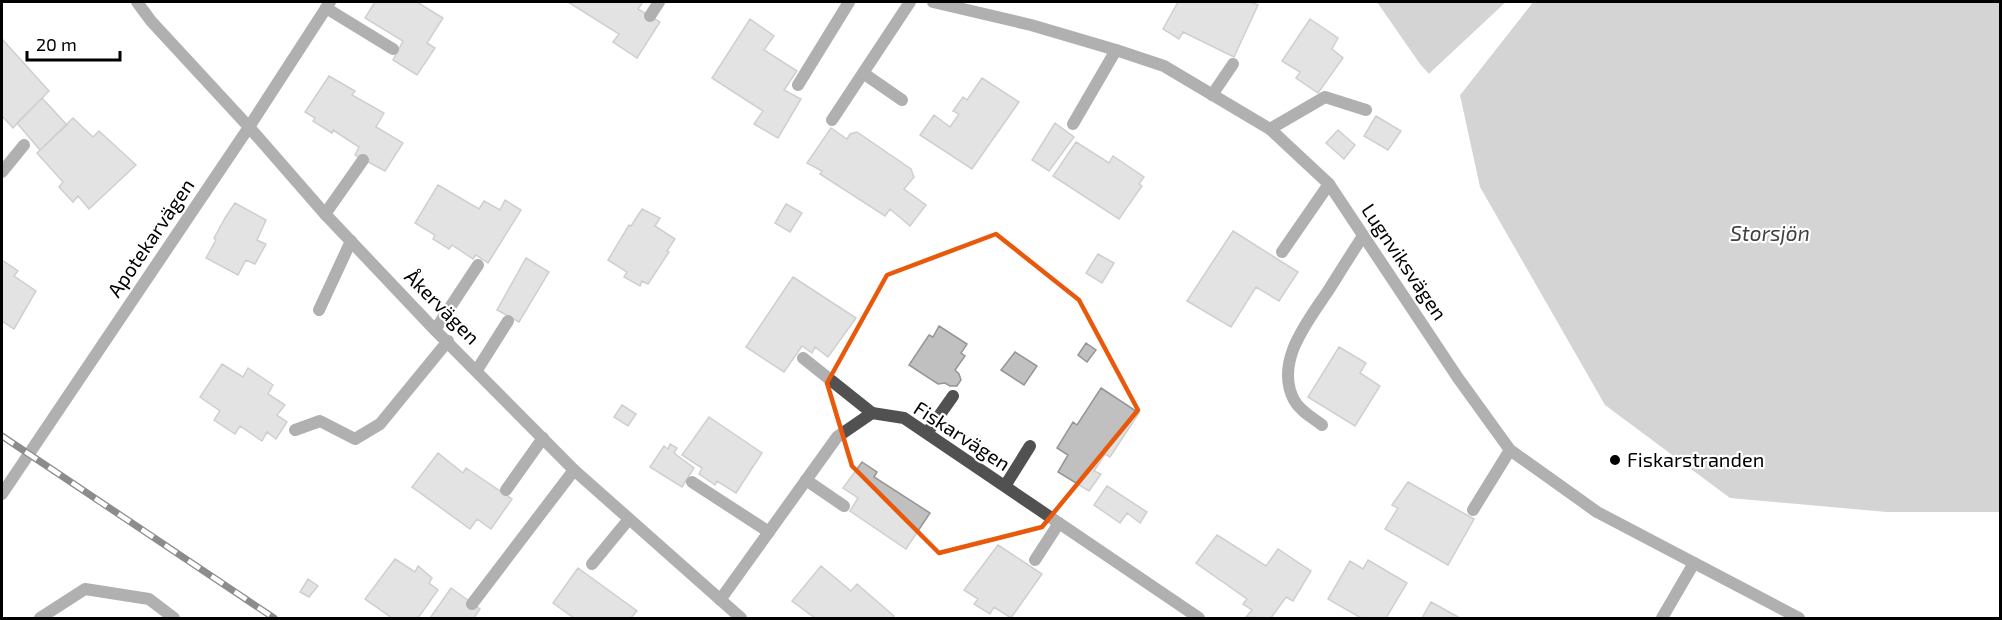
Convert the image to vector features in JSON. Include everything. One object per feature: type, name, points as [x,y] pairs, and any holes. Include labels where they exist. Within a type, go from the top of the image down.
[{"type":"street","name":"Åkervägen","points":[[137,2],[151,21],[325,214],[435,330],[574,470],[741,618]]},
{"type":"street","points":[[650,16],[658,2]]},
{"type":"street","points":[[798,86],[849,2]]},
{"type":"street","points":[[832,120],[910,2]]},
{"type":"street","name":"Lugnviksvägen","points":[[933,2],[1031,25],[1164,66],[1270,129],[1329,184],[1458,378],[1510,450],[1597,512],[1799,618]]},
{"type":"street","name":"Apotekarvägen","points":[[2,494],[249,128],[328,4]]},
{"type":"street","points":[[328,4],[393,49]]},
{"type":"street","points":[[1073,124],[1116,50]]},
{"type":"street","points":[[1212,95],[1233,64]]},
{"type":"street","points":[[862,73],[902,100]]},
{"type":"street","points":[[1270,129],[1325,97],[1366,110]]},
{"type":"street","points":[[2,169],[24,145]]},
{"type":"street","points":[[325,214],[363,160]]},
{"type":"street","points":[[1282,252],[1329,184]]},
{"type":"street","points":[[1322,425],[1306,414],[1295,401],[1288,380],[1291,357],[1299,335],[1363,236]]},
{"type":"street","points":[[319,310],[351,241]]},
{"type":"street","points":[[435,330],[478,265]]},
{"type":"street","points":[[477,370],[508,321]]},
{"type":"street","points":[[295,430],[320,421],[355,439],[380,424],[448,341]]},
{"type":"street","points":[[720,600],[837,437],[872,413],[803,358]]},
{"type":"street","points":[[927,433],[953,396]]},
{"type":"street","name":"Fiskarvägen","points":[[872,413],[904,418],[1199,618]]},
{"type":"street","points":[[506,490],[543,438]]},
{"type":"street","points":[[1005,486],[1030,446]]},
{"type":"street","points":[[1473,510],[1510,450]]},
{"type":"street","points":[[472,604],[574,470]]},
{"type":"street","points":[[806,480],[844,506]]},
{"type":"street","points":[[692,482],[769,532]]},
{"type":"street","points":[[592,564],[628,519]]},
{"type":"street","points":[[1035,560],[1059,523]]},
{"type":"street","points":[[1662,618],[1694,563]]},
{"type":"street","points":[[40,618],[85,589],[149,599],[174,618]]},
{"type":"highlighted area","points":[[996,234],[1079,300],[1138,410],[1042,527],[939,553],[852,466],[827,383],[887,275]]},
{"type":"water","points":[[1377,2],[1506,2],[1429,74]]},
{"type":"water","name":"Storsjön","points":[[1533,2],[2000,2],[2000,512],[1887,512],[1730,498],[1605,405],[1480,187],[1460,95]]},
{"type":"pier","points":[[1506,2],[1509,2],[1432,76],[1429,74]]},
{"type":"pier","points":[[1529,2],[1533,2],[1460,95],[1458,94]]},
{"type":"building","points":[[375,2],[417,2],[443,18],[427,43],[435,48],[417,75],[393,60],[403,41],[365,18]]},
{"type":"building","points":[[568,2],[643,2],[638,9],[660,22],[637,58],[613,42],[619,34]]},
{"type":"building","points":[[1178,2],[1250,2],[1258,5],[1234,57],[1183,32],[1179,39],[1163,29]]},
{"type":"building","points":[[750,19],[774,36],[764,50],[797,71],[784,90],[801,99],[778,138],[754,124],[763,111],[712,78]]},
{"type":"building","points":[[1310,19],[1338,38],[1332,49],[1343,58],[1318,93],[1296,78],[1300,72],[1282,61]]},
{"type":"building","points":[[2,39],[49,91],[13,128],[2,116]]},
{"type":"building","points":[[329,76],[355,91],[352,95],[384,113],[376,127],[403,143],[385,171],[355,155],[359,147],[333,130],[332,133],[313,121],[315,118],[305,112]]},
{"type":"building","points":[[982,78],[1019,102],[972,169],[920,135],[934,115],[950,127],[959,114],[953,111],[963,97],[967,100]]},
{"type":"building","points":[[42,98],[67,125],[40,150],[17,123]]},
{"type":"building","points":[[1376,116],[1401,131],[1388,150],[1364,136]]},
{"type":"building","points":[[73,118],[93,137],[99,131],[136,165],[89,209],[78,196],[73,202],[59,187],[63,182],[37,153]]},
{"type":"building","points":[[1055,123],[1074,137],[1049,171],[1032,160]]},
{"type":"building","points":[[831,128],[847,139],[850,134],[857,132],[911,169],[914,177],[904,189],[926,205],[910,226],[890,209],[885,216],[820,174],[822,171],[807,163]]},
{"type":"building","points":[[1338,130],[1355,145],[1344,159],[1326,143]]},
{"type":"building","points":[[1076,142],[1109,163],[1113,156],[1144,177],[1139,184],[1142,186],[1119,219],[1053,176]]},
{"type":"building","points":[[438,185],[479,209],[484,201],[500,210],[505,200],[521,210],[488,263],[476,255],[473,259],[452,245],[449,249],[433,239],[435,235],[415,223]]},
{"type":"building","points":[[235,203],[266,220],[257,240],[266,244],[255,264],[246,260],[238,275],[206,258],[216,240],[214,238]]},
{"type":"building","points":[[786,204],[802,213],[790,232],[775,223]]},
{"type":"building","points":[[642,209],[660,218],[655,226],[675,239],[648,284],[642,281],[640,286],[624,277],[627,272],[608,260],[629,225],[631,226]]},
{"type":"building","points":[[1233,231],[1298,272],[1279,301],[1256,287],[1231,327],[1187,301]]},
{"type":"building","points":[[1098,254],[1114,263],[1102,283],[1086,273]]},
{"type":"building","points":[[526,258],[549,272],[519,322],[497,310]]},
{"type":"building","points":[[2,260],[18,271],[14,276],[36,291],[14,329],[2,321]]},
{"type":"building","points":[[793,277],[856,318],[828,357],[815,347],[812,353],[802,346],[784,372],[746,347]]},
{"type":"building","points":[[939,326],[967,344],[961,353],[965,356],[955,370],[961,380],[957,386],[938,384],[909,365],[929,335],[933,337]]},
{"type":"building","points":[[1086,343],[1096,350],[1087,362],[1078,355]]},
{"type":"building","points":[[1339,347],[1366,363],[1360,373],[1380,386],[1355,426],[1308,397]]},
{"type":"building","points":[[1015,352],[1037,366],[1024,385],[1001,370]]},
{"type":"building","points":[[222,364],[243,377],[248,368],[273,385],[268,394],[285,405],[277,415],[287,422],[276,439],[267,432],[262,441],[240,426],[235,434],[214,420],[220,411],[200,397]]},
{"type":"building","points":[[1101,388],[1139,413],[1110,457],[1105,454],[1094,471],[1101,474],[1089,491],[1058,472],[1068,455],[1057,448],[1073,422],[1077,425]]},
{"type":"building","points":[[622,405],[636,414],[628,426],[614,417]]},
{"type":"building","points":[[709,417],[762,453],[736,493],[717,481],[715,485],[699,474],[702,468],[682,455]]},
{"type":"building","points":[[670,444],[677,448],[674,453],[694,468],[682,487],[650,467],[664,446],[668,449]]},
{"type":"building","points":[[438,453],[463,473],[466,468],[512,499],[491,529],[477,519],[470,529],[412,487]]},
{"type":"building","points":[[862,462],[877,472],[874,477],[930,513],[906,549],[850,511],[858,498],[843,488]]},
{"type":"building","points":[[1408,482],[1474,519],[1448,565],[1385,529],[1398,508],[1392,505]]},
{"type":"building","points":[[1107,486],[1147,512],[1140,523],[1127,513],[1120,523],[1094,505]]},
{"type":"building","points":[[1217,535],[1266,566],[1278,549],[1311,571],[1293,601],[1286,597],[1271,618],[1246,617],[1252,610],[1243,604],[1247,599],[1196,563]]},
{"type":"building","points":[[998,545],[1042,574],[1011,618],[994,607],[990,614],[974,604],[978,599],[964,590]]},
{"type":"building","points":[[395,559],[415,572],[418,566],[432,578],[429,583],[438,590],[418,618],[392,618],[365,599]]},
{"type":"building","points":[[1368,560],[1407,583],[1386,618],[1361,618],[1328,599],[1350,561],[1363,569]]},
{"type":"building","points":[[821,566],[851,591],[857,584],[894,616],[892,618],[815,618],[792,601]]},
{"type":"building","points":[[578,568],[637,611],[631,618],[574,618],[553,603]]},
{"type":"building","points":[[308,579],[318,586],[309,597],[300,592]]},
{"type":"building","points":[[451,588],[480,609],[474,618],[430,618]]},
{"type":"building","points":[[1431,602],[1460,618],[1422,618]]},
{"type":"railway","points":[[2,436],[274,618]]},
{"type":"place","name":"Fiskarstranden","points":[[1615,460]]}]
